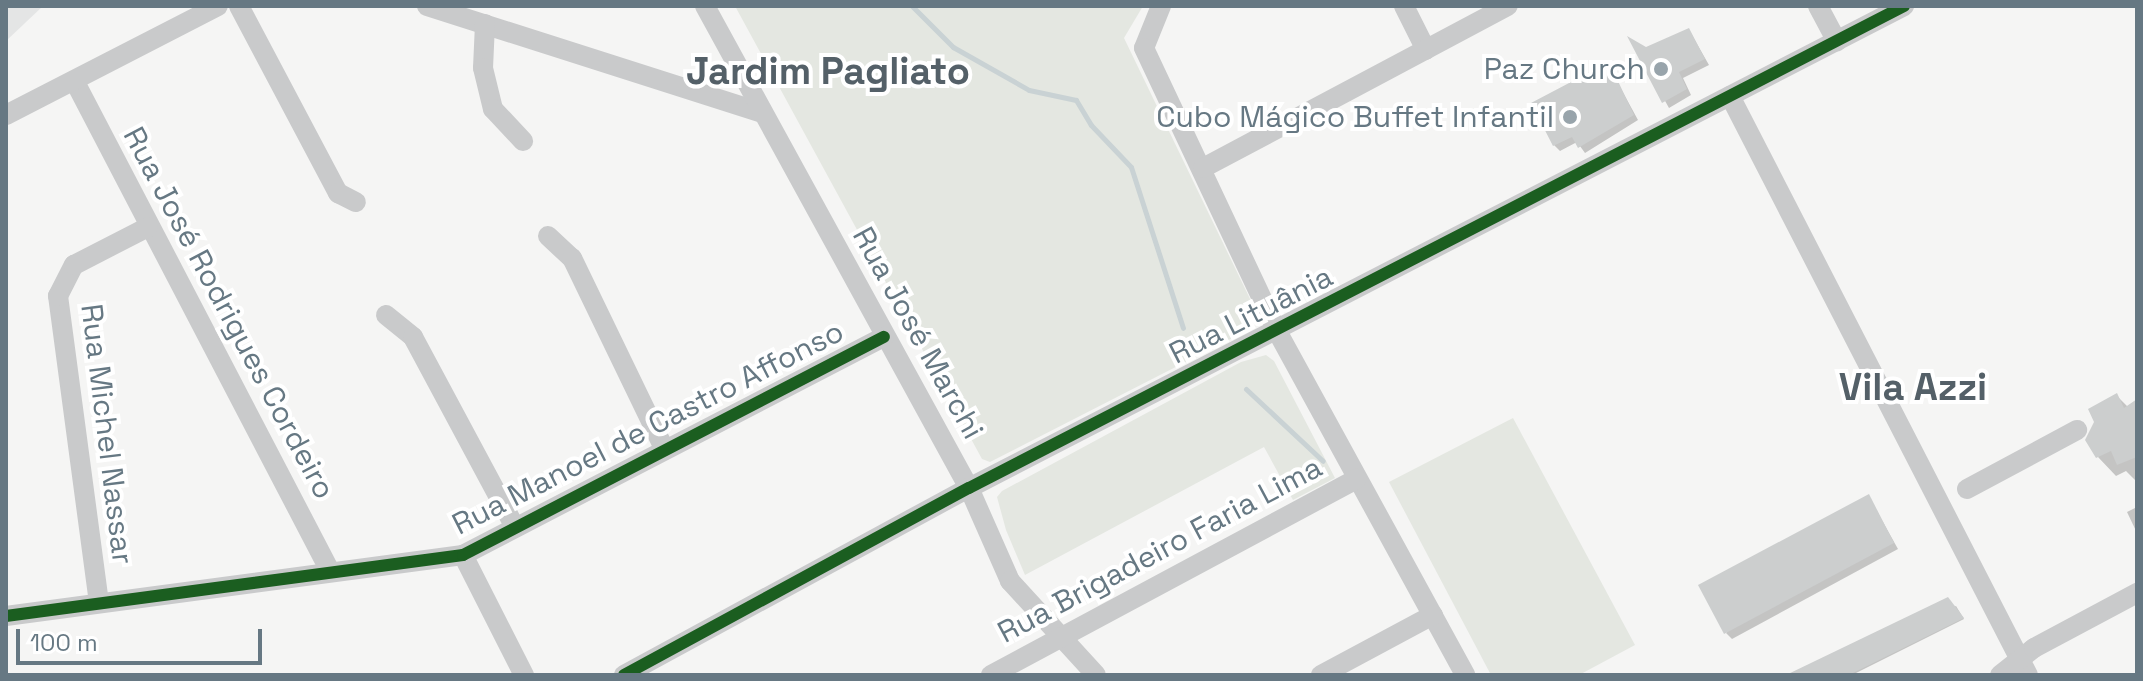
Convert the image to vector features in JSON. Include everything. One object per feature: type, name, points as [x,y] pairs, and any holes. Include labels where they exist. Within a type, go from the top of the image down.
[{"type":"street","points":[[6,115],[218,6]]},
{"type":"street","points":[[239,6],[338,193],[356,202]]},
{"type":"street","points":[[427,6],[762,113]]},
{"type":"street","name":"Rua José Marchi","points":[[705,6],[969,488],[1010,581],[1096,675]]},
{"type":"street","points":[[1161,6],[1144,48],[1277,331],[1465,675]]},
{"type":"street","points":[[1404,6],[1426,50]]},
{"type":"street","points":[[1203,168],[1508,6]]},
{"type":"street","points":[[1818,6],[1837,41]]},
{"type":"street","name":"Rua Lituânia","points":[[633,673],[969,488],[1904,6]]},
{"type":"street","points":[[485,24],[483,68],[493,109],[523,141]]},
{"type":"street","name":"Rua José Rodrigues Cordeiro","points":[[75,82],[330,571]]},
{"type":"street","points":[[1730,96],[2024,667]]},
{"type":"street","name":"Rua Michel Nassar","points":[[99,603],[58,296],[74,265],[148,227]]},
{"type":"street","points":[[548,236],[572,258],[665,450]]},
{"type":"street","points":[[386,315],[413,337],[515,527]]},
{"type":"street","name":"Rua Manoel de Castro Affonso","points":[[6,616],[463,555],[884,337]]},
{"type":"street","points":[[1967,489],[2077,430]]},
{"type":"street","name":"Rua Brigadeiro Faria Lima","points":[[991,675],[1357,479]]},
{"type":"street","points":[[463,555],[524,675]]},
{"type":"street","points":[[2000,675],[2024,667],[2137,593]]},
{"type":"street","points":[[1321,675],[1433,615]]},
{"type":"shaded area","points":[[6,6],[43,6],[6,41]]},
{"type":"shaded area","points":[[735,6],[1143,6],[1124,38],[1252,303],[1253,318],[1246,331],[990,462],[982,459]]},
{"type":"shaded area","points":[[1266,355],[1274,361],[1335,478],[1293,500],[1264,447],[1025,575],[1006,530],[997,497],[1002,491],[1241,362]]},
{"type":"shaded area","points":[[1513,418],[1635,645],[1579,675],[1491,675],[1389,482]]},
{"type":"building","name":"Paz Church","points":[[1689,28],[1705,59],[1679,72],[1687,89],[1662,103],[1627,36],[1646,47]]},
{"type":"building","name":"Cubo Mágico Buffet Infantil","points":[[1609,62],[1634,115],[1578,148],[1572,137],[1553,146],[1531,103]]},
{"type":"building","points":[[2117,393],[2124,408],[2137,399],[2137,457],[2117,465],[2111,451],[2096,458],[2085,440],[2094,422],[2088,409]]},
{"type":"building","points":[[1869,494],[1894,543],[1724,634],[1698,585]]},
{"type":"building","points":[[1948,597],[1964,618],[1849,675],[1786,675]]},
{"type":"waterway","points":[[912,6],[953,47],[1029,90],[1076,100],[1091,125],[1131,167],[1183,328]]},
{"type":"waterway","points":[[1246,389],[1323,461]]},
{"type":"cycle path","points":[[624,675],[969,488],[1904,6]]},
{"type":"cycle path","points":[[6,616],[463,555],[884,337]]},
{"type":"place","name":"Paz Church","points":[[1661,69]]},
{"type":"place","name":"Cubo Mágico Buffet Infantil","points":[[1570,117]]},
{"type":"district","name":"Jardim Pagliato","points":[[828,72]]},
{"type":"district","name":"Vila Azzi","points":[[1913,388]]}]
